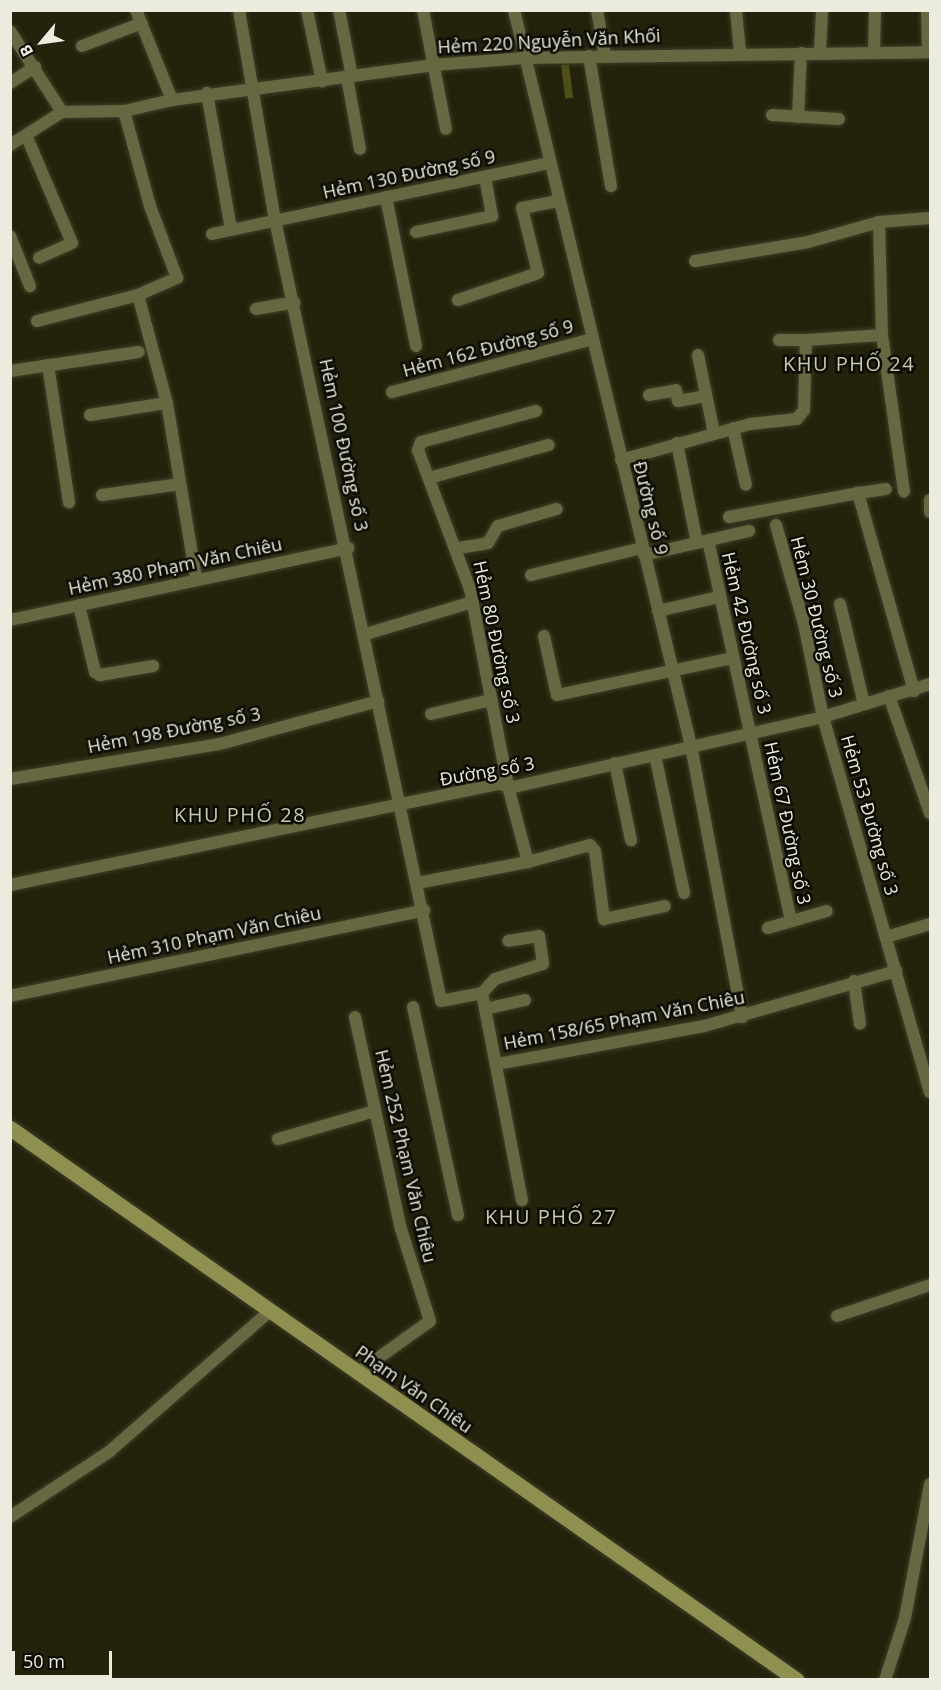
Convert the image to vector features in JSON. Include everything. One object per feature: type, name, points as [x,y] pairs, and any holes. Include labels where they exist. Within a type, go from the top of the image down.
[{"type":"main road","name":"Phạm Văn Chiêu","points":[[10,1128],[269,1312],[797,1680]]},
{"type":"street","points":[[136,10],[172,100]]},
{"type":"street","name":"Hẻm 100 Đường số 3","points":[[239,10],[251,91],[275,220],[348,548],[398,807]]},
{"type":"street","points":[[307,10],[322,81]]},
{"type":"street","points":[[339,10],[360,149]]},
{"type":"street","points":[[423,10],[446,129]]},
{"type":"street","name":"Đường số 9","points":[[514,10],[691,746],[742,1017]]},
{"type":"street","points":[[597,10],[605,56]]},
{"type":"street","points":[[736,10],[741,52]]},
{"type":"street","points":[[820,53],[822,10]]},
{"type":"street","points":[[874,52],[875,10]]},
{"type":"street","points":[[927,10],[929,52]]},
{"type":"street","points":[[82,46],[142,23]]},
{"type":"street","points":[[10,31],[62,112],[10,145]]},
{"type":"street","name":"Hẻm 220 Nguyễn Văn Khối","points":[[62,112],[124,111],[207,93],[251,91],[433,64],[525,58],[741,52],[929,52]]},
{"type":"street","points":[[798,117],[801,53]]},
{"type":"street","points":[[589,56],[611,186]]},
{"type":"street","points":[[10,83],[35,67]]},
{"type":"street","points":[[207,93],[231,229]]},
{"type":"street","points":[[36,321],[138,295],[177,278],[150,206],[124,111]]},
{"type":"street","points":[[772,116],[839,119]]},
{"type":"street","points":[[26,135],[72,243],[39,258]]},
{"type":"street","name":"Hẻm 130 Đường số 9","points":[[212,234],[550,163]]},
{"type":"street","points":[[416,232],[492,216],[485,177]]},
{"type":"street","points":[[386,197],[416,346]]},
{"type":"street","points":[[458,300],[538,273],[522,208],[559,201]]},
{"type":"street","points":[[695,261],[808,242],[879,222],[930,218]]},
{"type":"street","points":[[879,222],[882,335],[904,491]]},
{"type":"street","points":[[10,236],[30,286]]},
{"type":"street","points":[[138,295],[167,403],[196,579]]},
{"type":"street","points":[[256,309],[294,302]]},
{"type":"street","points":[[779,340],[882,335]]},
{"type":"street","name":"Hẻm 162 Đường số 9","points":[[392,392],[592,339]]},
{"type":"street","points":[[621,460],[733,428],[802,416],[806,340]]},
{"type":"street","points":[[10,370],[140,352]]},
{"type":"street","points":[[698,355],[714,433]]},
{"type":"street","points":[[48,365],[69,502]]},
{"type":"street","points":[[649,395],[676,390],[678,401],[706,396]]},
{"type":"street","points":[[90,415],[167,403]]},
{"type":"street","name":"Hẻm 80 Đường số 3","points":[[528,861],[508,786],[473,602],[458,548],[418,450],[421,442],[536,411]]},
{"type":"street","points":[[733,428],[746,485]]},
{"type":"street","name":"Hẻm 42 Đường số 3","points":[[676,443],[719,597],[750,733]]},
{"type":"street","points":[[429,478],[549,445]]},
{"type":"street","points":[[102,495],[180,484]]},
{"type":"street","points":[[729,517],[886,489]]},
{"type":"street","points":[[858,493],[914,691]]},
{"type":"street","points":[[930,500],[930,512]]},
{"type":"street","points":[[458,548],[488,543],[498,526],[556,509]]},
{"type":"street","name":"Hẻm 30 Đường số 3","points":[[776,525],[804,624],[823,717]]},
{"type":"street","points":[[531,575],[749,531]]},
{"type":"street","name":"Hẻm 380 Phạm Văn Chiêu","points":[[10,620],[348,548]]},
{"type":"street","points":[[658,611],[719,597]]},
{"type":"street","points":[[366,634],[473,602]]},
{"type":"street","points":[[840,604],[864,704]]},
{"type":"street","points":[[79,605],[95,672],[100,675],[153,666]]},
{"type":"street","points":[[544,636],[556,695],[733,658]]},
{"type":"street","name":"Đường số 3","points":[[10,885],[398,807],[499,784],[508,786],[615,764],[823,717],[889,696],[914,691],[930,684]]},
{"type":"street","points":[[889,696],[930,813]]},
{"type":"street","points":[[431,714],[491,700]]},
{"type":"street","name":"Hẻm 198 Đường số 3","points":[[10,779],[220,744],[378,701]]},
{"type":"street","name":"Hẻm 53 Đường số 3","points":[[823,717],[930,1092]]},
{"type":"street","name":"Hẻm 67 Đường số 3","points":[[750,733],[791,921]]},
{"type":"street","points":[[655,754],[684,893]]},
{"type":"street","points":[[615,764],[631,840]]},
{"type":"street","points":[[398,807],[424,910],[441,1001],[482,993],[495,979],[543,964],[539,936],[508,941]]},
{"type":"street","points":[[417,883],[528,861],[590,845],[595,851],[604,920],[665,906]]},
{"type":"street","name":"Hẻm 310 Phạm Văn Chiêu","points":[[10,996],[424,910]]},
{"type":"street","name":"Hẻm 67 Đường số 3","points":[[768,928],[828,912]]},
{"type":"street","points":[[886,937],[930,924]]},
{"type":"street","name":"Hẻm 158/65 Phạm Văn Chiêu","points":[[496,1064],[742,1017],[854,981],[896,971]]},
{"type":"street","points":[[854,981],[860,1024]]},
{"type":"street","points":[[482,993],[522,1200]]},
{"type":"street","points":[[485,1009],[525,1000]]},
{"type":"street","points":[[413,1006],[458,1215]]},
{"type":"street","name":"Hẻm 252 Phạm Văn Chiêu","points":[[355,1017],[401,1229],[430,1321],[357,1373]]},
{"type":"street","points":[[278,1139],[375,1111]]},
{"type":"street","points":[[837,1316],[930,1285]]},
{"type":"street","points":[[10,1517],[110,1451],[269,1312]]},
{"type":"street","points":[[885,1680],[904,1618],[930,1484]]},
{"type":"building","points":[[569,64],[573,98],[565,99],[561,65]]},
{"type":"district","name":"KHU PHỐ 24","points":[[849,363]]},
{"type":"district","name":"KHU PHỐ 28","points":[[240,814]]},
{"type":"district","name":"KHU PHỐ 27","points":[[551,1216]]}]
